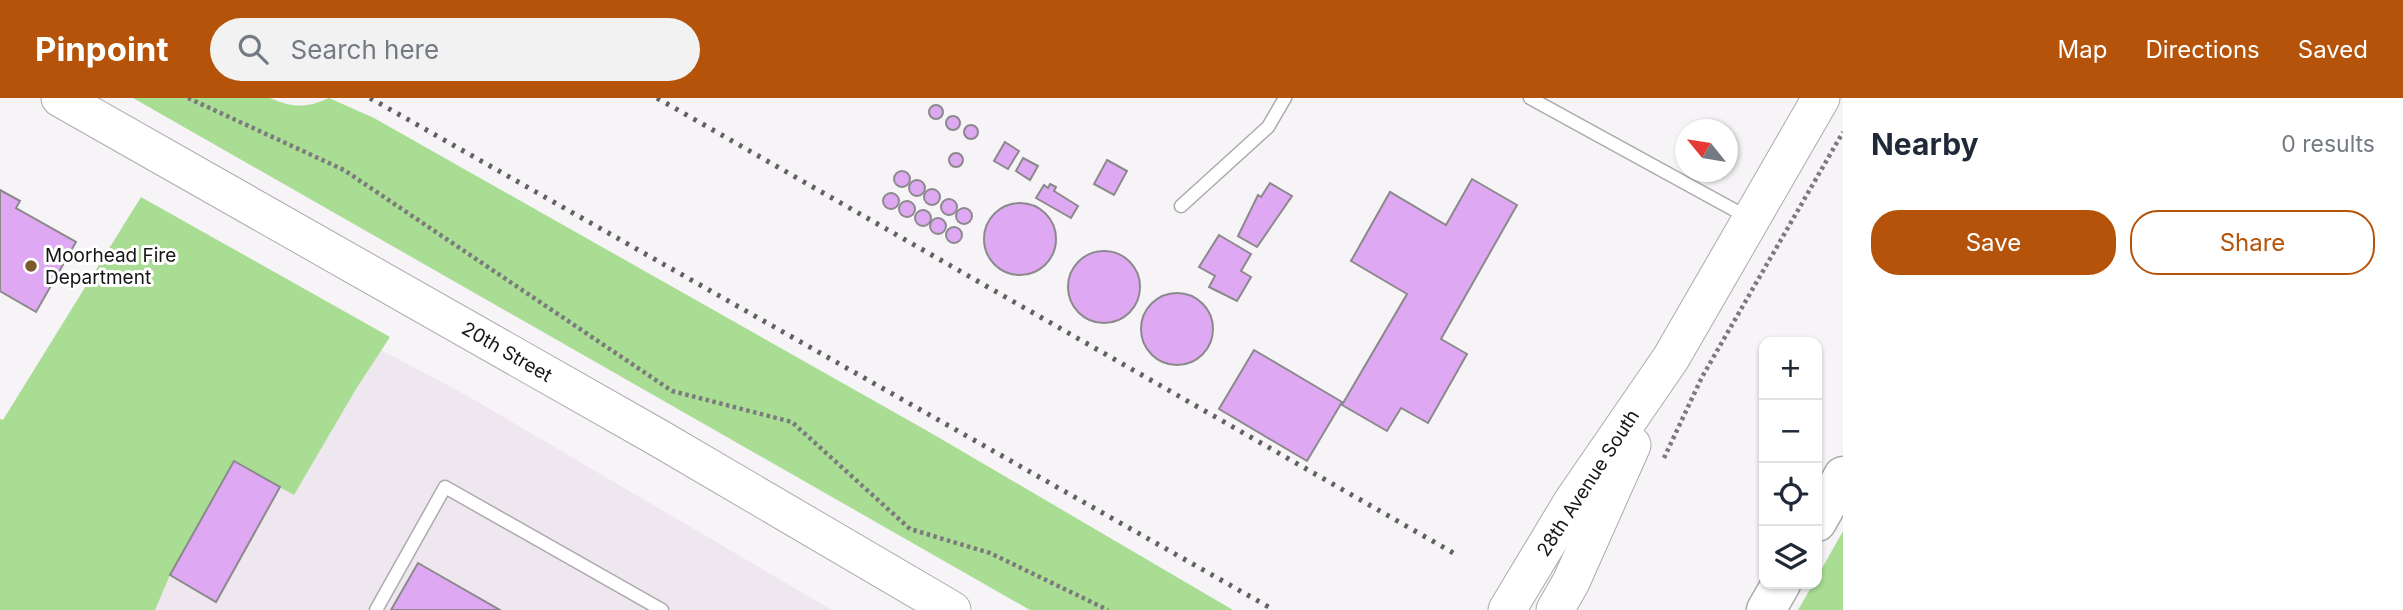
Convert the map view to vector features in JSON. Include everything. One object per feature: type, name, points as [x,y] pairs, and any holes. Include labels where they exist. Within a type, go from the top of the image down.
[{"type":"highway","points":[[1822,513],[1843,476]]},
{"type":"highway","points":[[1766,610],[1778,589]]},
{"type":"main road","name":"20th Street","points":[[60,98],[645,430],[953,610]]},
{"type":"main road","name":"28th Avenue South","points":[[1507,610],[1572,502],[1671,358],[1821,98]]},
{"type":"main road","name":"28th Avenue South","points":[[1555,610],[1571,582],[1671,358]]},
{"type":"lane","points":[[1181,206],[1268,127],[1285,98]]},
{"type":"lane","points":[[1530,98],[1751,219]]},
{"type":"lane","points":[[376,610],[445,486],[662,610]]},
{"type":"path","points":[[188,98],[344,170],[673,391],[792,422],[910,528],[990,553],[1108,610]]},
{"type":"path","points":[[1662,462],[1702,377],[1843,132]]},
{"type":"shaded area","points":[[134,208],[381,350],[466,395],[832,610],[0,610],[0,419],[3,420]]},
{"type":"green space","points":[[133,98],[270,98],[300,106],[329,98],[374,118],[931,433],[1233,610],[1030,610]]},
{"type":"green space","points":[[141,197],[390,337],[294,495],[233,462],[170,575],[155,610],[0,610],[0,419],[3,420]]},
{"type":"green space","points":[[1843,531],[1843,610],[1798,610],[1810,589],[1822,589],[1822,568]]},
{"type":"building","points":[[936,105],[941,107],[941,117],[936,119],[931,117],[929,112],[931,107]]},
{"type":"building","points":[[953,116],[958,118],[958,128],[953,130],[948,128],[946,123],[948,118]]},
{"type":"building","points":[[971,125],[976,127],[976,137],[971,139],[966,137],[964,132],[966,127]]},
{"type":"building","points":[[1005,142],[1019,151],[1008,169],[994,161]]},
{"type":"building","points":[[956,153],[961,155],[961,165],[956,167],[951,165],[949,160],[951,155]]},
{"type":"building","points":[[1023,158],[1038,166],[1030,180],[1016,171]]},
{"type":"building","points":[[1107,160],[1127,171],[1114,195],[1094,184]]},
{"type":"building","points":[[899,171],[905,171],[910,179],[908,185],[899,187],[894,182],[894,176]]},
{"type":"building","points":[[1472,179],[1517,205],[1441,339],[1467,354],[1428,423],[1401,408],[1387,431],[1342,405],[1407,294],[1351,261],[1390,192],[1446,225]]},
{"type":"building","points":[[914,180],[920,180],[925,188],[923,194],[914,196],[909,191],[909,185]]},
{"type":"building","points":[[1270,183],[1292,196],[1257,247],[1238,236],[1258,195],[1261,197]]},
{"type":"building","points":[[1050,184],[1056,187],[1054,191],[1078,206],[1071,218],[1036,198],[1044,185],[1048,188]]},
{"type":"building","points":[[929,189],[935,189],[940,197],[938,203],[929,205],[924,200],[924,194]]},
{"type":"building","name":"Moorhead Fire Department","points":[[0,190],[20,201],[16,208],[76,242],[36,312],[0,291]]},
{"type":"building","points":[[888,193],[894,193],[899,201],[897,207],[888,209],[883,204],[883,198]]},
{"type":"building","points":[[946,199],[952,199],[957,207],[955,213],[946,215],[941,210],[941,204]]},
{"type":"building","points":[[904,201],[910,201],[915,209],[913,215],[904,217],[899,212],[899,206]]},
{"type":"building","points":[[1020,203],[1040,209],[1050,219],[1056,239],[1050,259],[1040,269],[1020,275],[1000,269],[990,259],[984,239],[990,219],[1000,209]]},
{"type":"building","points":[[961,208],[967,208],[972,216],[970,222],[961,224],[956,219],[956,213]]},
{"type":"building","points":[[920,210],[926,210],[931,218],[929,224],[920,226],[915,221],[915,215]]},
{"type":"building","points":[[935,218],[941,218],[946,226],[944,232],[935,234],[930,229],[930,223]]},
{"type":"building","points":[[951,227],[957,227],[962,235],[960,241],[951,243],[946,238],[946,232]]},
{"type":"building","points":[[1219,235],[1251,254],[1241,271],[1251,277],[1237,301],[1209,287],[1215,276],[1199,267]]},
{"type":"building","points":[[1104,251],[1124,257],[1134,267],[1140,287],[1134,307],[1124,317],[1104,323],[1084,317],[1074,307],[1068,287],[1074,267],[1084,257]]},
{"type":"building","points":[[1177,293],[1197,299],[1207,309],[1213,329],[1207,349],[1197,359],[1177,365],[1157,359],[1147,349],[1141,329],[1147,309],[1157,299]]},
{"type":"building","points":[[1254,350],[1342,402],[1307,461],[1219,409]]},
{"type":"building","points":[[234,461],[280,487],[216,602],[170,575]]},
{"type":"building","points":[[418,563],[500,610],[391,610]]},
{"type":"railway","points":[[370,98],[1274,610]]},
{"type":"railway","points":[[657,98],[1457,555]]},
{"type":"place","name":"Moorhead Fire Department","points":[[31,266]]}]
